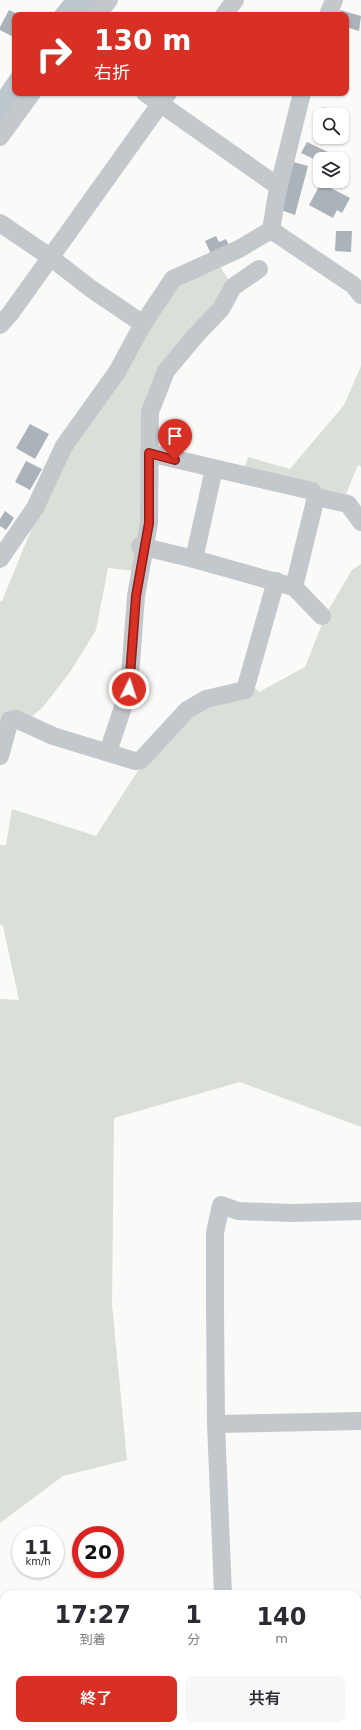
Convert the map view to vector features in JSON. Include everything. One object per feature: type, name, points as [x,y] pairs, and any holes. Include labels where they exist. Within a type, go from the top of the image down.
[{"type":"street","points":[[99,12],[109,0]]},
{"type":"street","points":[[226,12],[235,0]]},
{"type":"street","points":[[329,12],[334,0]]},
{"type":"street","points":[[0,137],[30,96]]},
{"type":"street","points":[[0,325],[10,314],[105,182],[158,96],[278,187]]},
{"type":"street","points":[[271,230],[278,187],[301,96]]},
{"type":"street","points":[[0,223],[143,324]]},
{"type":"street","points":[[271,230],[353,285],[361,295]]},
{"type":"street","points":[[0,559],[35,508],[64,446],[117,372],[143,324],[173,279],[239,249],[271,230]]},
{"type":"street","points":[[108,752],[129,689],[136,596],[142,546],[149,523],[150,412],[166,371],[196,334],[221,309],[233,287],[260,268]]},
{"type":"street","points":[[149,453],[312,491],[316,497],[348,504],[361,522]]},
{"type":"street","points":[[194,559],[214,469]]},
{"type":"street","points":[[294,587],[316,497]]},
{"type":"street","points":[[142,546],[294,587],[322,616]]},
{"type":"street","points":[[0,756],[10,720],[16,719],[53,736],[135,761],[141,760],[187,710],[206,699],[245,690],[276,581]]},
{"type":"street","points":[[223,1590],[216,1424],[215,1233],[221,1205],[245,1211],[292,1213],[361,1211]]},
{"type":"street","points":[[216,1424],[361,1420]]},
{"type":"shaded area","points":[[64,0],[101,0],[91,12],[54,12]]},
{"type":"shaded area","points":[[12,72],[12,96],[26,96],[0,128],[0,90]]},
{"type":"shaded area","points":[[219,265],[233,287],[153,387],[136,571],[108,568],[96,630],[70,672],[43,707],[29,719],[0,737],[0,601],[2,601],[56,469],[170,284]]},
{"type":"shaded area","points":[[361,366],[361,467],[358,465],[344,499],[243,472],[248,457],[290,469],[344,405]]},
{"type":"shaded area","points":[[361,564],[361,1127],[240,1082],[114,1118],[112,1304],[127,1460],[63,1476],[0,1523],[0,999],[19,1000],[3,926],[0,924],[0,845],[6,845],[12,809],[96,836],[158,739],[174,720],[251,684],[259,692],[305,667],[326,614],[352,570]]},
{"type":"building","points":[[9,10],[13,12],[12,12],[12,36],[0,30],[0,27]]},
{"type":"building","points":[[349,13],[361,16],[359,31],[349,28]]},
{"type":"building","points":[[307,142],[328,152],[313,152],[313,159],[301,153]]},
{"type":"building","points":[[290,161],[308,166],[295,215],[278,209]]},
{"type":"building","points":[[318,188],[331,188],[350,198],[342,213],[337,210],[333,218],[309,205]]},
{"type":"building","points":[[336,231],[352,231],[351,252],[335,251]]},
{"type":"building","points":[[216,236],[219,242],[226,239],[230,247],[212,256],[205,241]]},
{"type":"building","points":[[30,424],[49,434],[35,459],[16,448]]},
{"type":"building","points":[[26,461],[42,469],[30,490],[15,482]]},
{"type":"building","points":[[5,511],[14,518],[6,530],[0,526],[0,519]]},
{"type":"route","points":[[129,689],[136,596],[149,523],[149,453],[175,460]]}]
